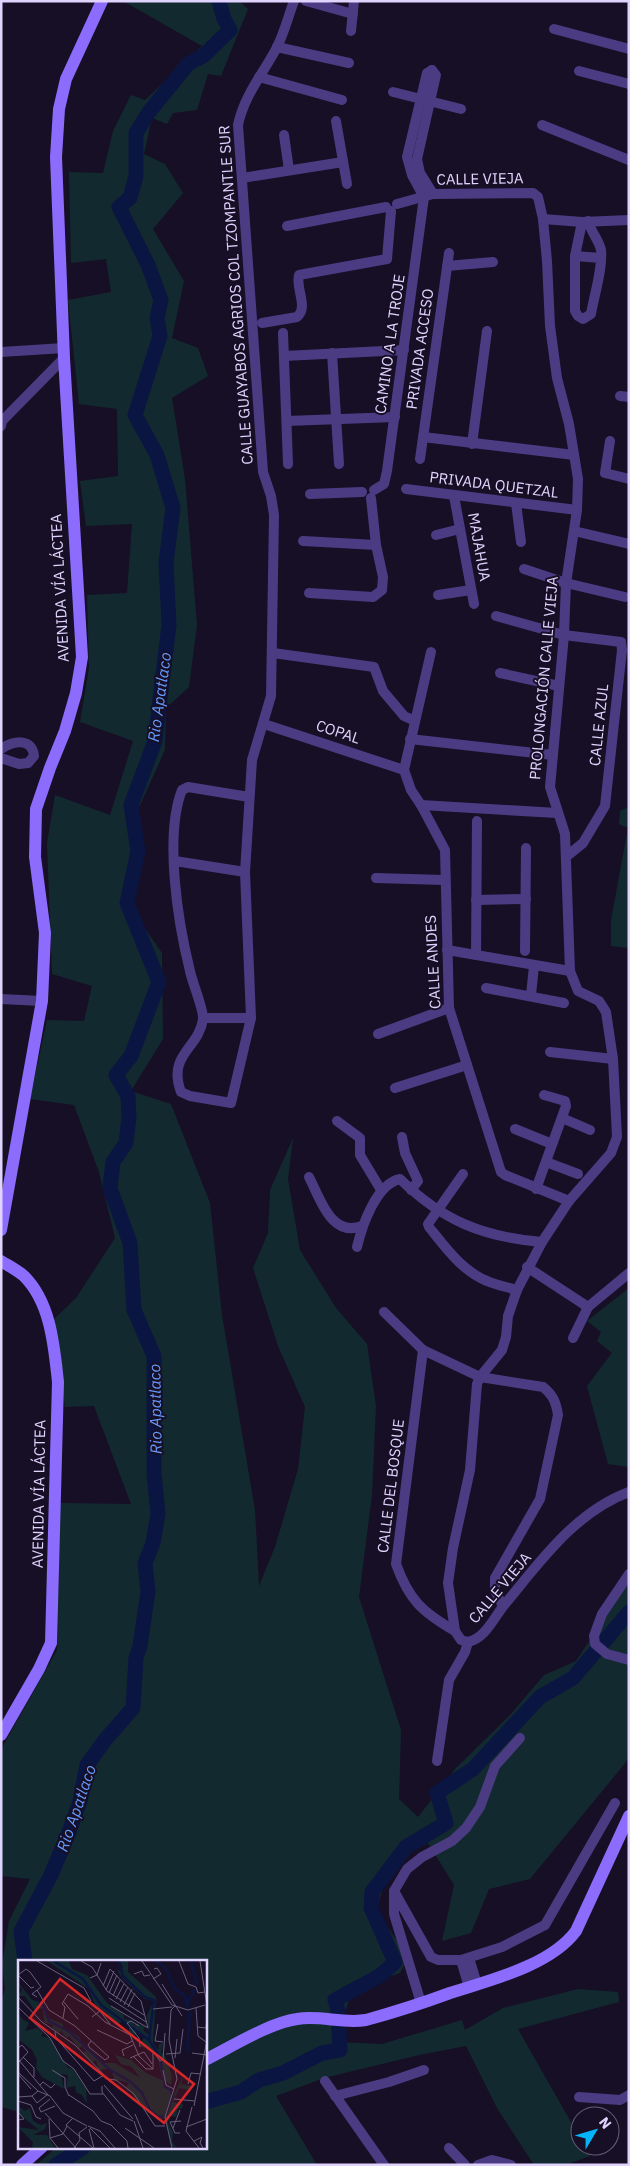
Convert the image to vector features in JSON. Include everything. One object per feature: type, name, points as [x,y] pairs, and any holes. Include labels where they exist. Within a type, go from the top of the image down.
[{"type":"street","name":"AVENIDA VÍA LÁCTEA","points":[[1,1230],[5,1192],[42,1001],[45,933],[35,857],[36,810],[65,731],[76,693],[82,657],[64,353],[56,157],[59,109],[66,79],[102,1]]},
{"type":"street","name":"CALLE GUAYABOS AGRIOS COL TZOMPANTLE SUR","points":[[203,1018],[198,1031],[179,1060],[177,1081],[181,1092],[190,1096],[231,1103],[251,1018],[245,872],[252,760],[264,724],[270,696],[274,515],[271,496],[263,472],[238,125],[241,109],[277,47],[294,1]]},
{"type":"street","points":[[306,1],[353,14]]},
{"type":"street","points":[[351,30],[354,1]]},
{"type":"street","points":[[554,29],[629,49]]},
{"type":"street","points":[[277,47],[349,63]]},
{"type":"street","points":[[428,195],[414,168],[426,100],[436,75],[433,65]]},
{"type":"street","points":[[579,71],[629,84]]},
{"type":"street","points":[[259,77],[342,100]]},
{"type":"street","points":[[393,92],[461,109]]},
{"type":"street","points":[[336,121],[347,184]]},
{"type":"street","points":[[542,126],[629,160]]},
{"type":"street","points":[[284,135],[289,170]]},
{"type":"street","points":[[242,178],[343,162]]},
{"type":"street","name":"CALLE VIEJA","points":[[287,226],[391,207],[428,195],[537,195]]},
{"type":"street","name":"CAMINO A LA TROJE","points":[[369,493],[384,484],[428,195]]},
{"type":"street","name":"PROLONGACIÓN CALLE VIEJA","points":[[480,1377],[502,1350],[506,1337],[508,1316],[527,1267],[569,1200],[611,1153],[618,1131],[613,1059],[604,1007],[599,1001],[578,991],[570,971],[565,834],[550,788],[564,635],[566,583],[577,510],[578,479],[569,424],[557,378],[550,326],[543,219],[537,195]]},
{"type":"street","points":[[262,323],[297,317],[301,314],[303,309],[298,280],[299,275],[387,259],[391,207]]},
{"type":"street","points":[[543,219],[585,222],[629,220]]},
{"type":"street","points":[[585,222],[599,244],[601,258],[591,314],[583,319],[575,311],[575,256],[585,222]]},
{"type":"street","name":"PRIVADA ACCESO","points":[[420,459],[449,253]]},
{"type":"street","points":[[575,256],[601,258]]},
{"type":"street","points":[[447,266],[493,262]]},
{"type":"street","points":[[472,444],[487,331]]},
{"type":"street","points":[[283,333],[288,464]]},
{"type":"street","points":[[284,356],[404,350]]},
{"type":"street","points":[[1,352],[64,353]]},
{"type":"street","points":[[2,422],[64,353]]},
{"type":"street","points":[[332,353],[339,464]]},
{"type":"street","points":[[287,421],[395,417]]},
{"type":"street","points":[[423,438],[574,455]]},
{"type":"street","points":[[610,441],[605,473],[629,479]]},
{"type":"street","name":"PRIVADA QUETZAL","points":[[406,489],[577,510]]},
{"type":"street","points":[[310,494],[369,493],[376,545],[384,584],[379,595],[373,597],[310,592]]},
{"type":"street","name":"MAJAHUA","points":[[454,496],[474,604]]},
{"type":"street","points":[[516,504],[521,542]]},
{"type":"street","points":[[436,535],[460,529]]},
{"type":"street","points":[[574,531],[629,544]]},
{"type":"street","points":[[303,541],[376,545]]},
{"type":"street","points":[[524,569],[566,583],[625,597]]},
{"type":"street","points":[[438,595],[471,590]]},
{"type":"street","points":[[496,616],[564,635]]},
{"type":"street","name":"CALLE AZUL","points":[[564,635],[616,640],[621,642],[622,650],[605,806],[583,843],[567,856]]},
{"type":"street","points":[[404,770],[431,652]]},
{"type":"street","points":[[272,653],[374,667],[383,691],[404,716],[415,721]]},
{"type":"street","points":[[500,673],[560,686]]},
{"type":"street","name":"COPAL","points":[[264,724],[404,770]]},
{"type":"street","points":[[410,739],[552,754]]},
{"type":"street","points":[[1,750],[14,743],[23,742],[33,749],[34,756],[28,763],[19,764],[1,758]]},
{"type":"street","name":"CALLE ANDES","points":[[404,770],[411,790],[443,846],[445,854],[444,880],[449,1008],[466,1066],[502,1172],[536,1189],[569,1200]]},
{"type":"street","points":[[249,797],[188,787],[182,790],[178,800],[174,836],[174,861],[176,902],[182,940],[203,1018],[251,1018]]},
{"type":"street","points":[[421,805],[557,813]]},
{"type":"street","points":[[476,955],[477,821]]},
{"type":"street","points":[[525,951],[526,848]]},
{"type":"street","points":[[174,861],[245,872]]},
{"type":"street","points":[[376,878],[444,880]]},
{"type":"street","points":[[476,900],[526,899]]},
{"type":"street","points":[[447,950],[570,971]]},
{"type":"street","points":[[531,995],[534,966]]},
{"type":"street","points":[[486,988],[531,995],[564,1003]]},
{"type":"street","points":[[1,1000],[42,1001]]},
{"type":"street","points":[[378,1034],[449,1008]]},
{"type":"street","points":[[550,1052],[613,1059]]},
{"type":"street","points":[[396,1088],[466,1066]]},
{"type":"street","points":[[536,1189],[566,1103],[544,1095]]},
{"type":"street","points":[[562,1118],[590,1130]]},
{"type":"street","points":[[337,1121],[360,1138],[360,1155],[381,1190]]},
{"type":"street","points":[[516,1129],[552,1144]]},
{"type":"street","points":[[402,1137],[406,1154],[418,1181],[411,1190]]},
{"type":"street","points":[[546,1162],[578,1174]]},
{"type":"street","points":[[463,1174],[428,1225],[448,1251],[474,1274],[488,1282],[517,1290]]},
{"type":"street","points":[[310,1177],[330,1219],[342,1227],[354,1229],[362,1226]]},
{"type":"street","points":[[357,1247],[362,1226],[381,1190],[394,1180],[400,1179],[421,1200],[464,1225],[509,1239],[542,1242]]},
{"type":"street","name":"AVENIDA VÍA LÁCTEA","points":[[1,1261],[24,1277],[35,1290],[47,1314],[54,1345],[58,1382],[51,1643],[39,1670],[1,1735]]},
{"type":"street","points":[[527,1267],[588,1307]]},
{"type":"street","points":[[573,1338],[588,1307],[629,1273]]},
{"type":"street","points":[[384,1312],[423,1350],[480,1377],[543,1387],[551,1393],[558,1415],[540,1498],[494,1578],[495,1591],[503,1606]]},
{"type":"street","name":"CALLE DEL BOSQUE","points":[[423,1350],[396,1564],[404,1586],[415,1602],[436,1620],[455,1631]]},
{"type":"street","name":"CALLE VIEJA","points":[[480,1377],[475,1392],[470,1470],[453,1548],[448,1583],[455,1631],[461,1640],[473,1641],[484,1633],[503,1606],[576,1523],[599,1506],[629,1492]]},
{"type":"street","points":[[629,1574],[597,1624],[594,1636],[595,1644],[606,1654],[629,1660]]},
{"type":"street","points":[[437,1761],[450,1680],[465,1652],[468,1642]]},
{"type":"street","points":[[422,2003],[394,1914],[394,1891],[407,1869],[422,1857],[452,1841],[466,1828],[480,1807],[495,1766],[520,1738]]},
{"type":"street","points":[[394,1891],[431,1957],[438,1960],[465,1959],[502,1947],[545,1925],[615,1803]]},
{"type":"street","points":[[206,2060],[287,2021],[308,2018],[366,2020],[524,1968],[570,1939],[581,1923],[629,1816]]},
{"type":"street","points":[[465,1959],[473,1986]]},
{"type":"street","points":[[336,2096],[389,2082],[424,2070]]},
{"type":"street","points":[[325,2081],[384,2165]]},
{"type":"street","points":[[579,2097],[620,2100],[629,2094]]},
{"type":"street","points":[[22,2165],[41,2148]]},
{"type":"street","points":[[449,2148],[465,2165]]},
{"type":"street","points":[[478,2165],[492,2160],[512,2165]]},
{"type":"green space","points":[[123,1],[239,1],[248,9],[221,76],[208,74],[197,110],[173,113],[167,124],[152,118],[144,154],[165,164],[183,193],[153,229],[184,281],[172,338],[198,348],[208,376],[172,398],[185,479],[197,625],[189,687],[166,708],[165,750],[137,812],[142,862],[132,910],[162,953],[163,1039],[131,1091],[171,1104],[210,1203],[222,1315],[255,1510],[259,1586],[275,1547],[298,1469],[305,1407],[278,1346],[253,1268],[268,1233],[270,1190],[293,1138],[288,1179],[300,1250],[336,1308],[367,1344],[376,1406],[372,1495],[359,1597],[401,1730],[399,1799],[418,1817],[456,1768],[510,1715],[544,1675],[576,1661],[629,1581],[629,1755],[626,1762],[530,1879],[489,1889],[471,1933],[442,1941],[454,1885],[428,1843],[390,1864],[376,1911],[408,1956],[400,1973],[352,1990],[336,2042],[382,2044],[462,2020],[465,2030],[503,2008],[578,1989],[618,1992],[619,2002],[518,2029],[570,2120],[570,2156],[590,2156],[565,2165],[534,2165],[497,2108],[466,2046],[419,2055],[324,2078],[276,2096],[317,2165],[36,2165],[56,2148],[206,2148],[206,1960],[18,1960],[18,2112],[1,2107],[1,2002],[5,1989],[2,1965],[9,1921],[30,1879],[1,1876],[1,1756],[3,1746],[57,1650],[60,1503],[131,1504],[94,1406],[65,1407],[53,1320],[76,1298],[115,1238],[99,1172],[74,1105],[30,1099],[47,1020],[84,1021],[92,986],[52,974],[47,843],[55,795],[110,815],[133,741],[80,722],[89,668],[87,595],[127,593],[132,524],[86,526],[80,481],[118,476],[117,409],[79,404],[68,300],[111,292],[106,259],[71,263],[69,172],[103,173],[113,131],[131,95],[145,100],[202,46]]},
{"type":"green space","points":[[629,807],[629,948],[611,946],[611,920],[628,828],[619,824],[620,811]]},
{"type":"green space","points":[[629,1288],[629,1467],[608,1464],[587,1386],[612,1353],[597,1341],[601,1332],[587,1321]]},
{"type":"waterway","name":"Rio Apatlaco","points":[[25,1960],[21,1931],[51,1875],[69,1832],[80,1801],[87,1765],[105,1740],[133,1708],[136,1658],[140,1646],[148,1591],[145,1563],[153,1543],[158,1514],[154,1473],[154,1356],[134,1310],[130,1243],[110,1188],[113,1162],[126,1143],[129,1117],[128,1096],[116,1075],[131,1056],[159,982],[127,903],[138,851],[131,805],[155,741],[169,625],[166,563],[173,508],[157,455],[135,415],[160,336],[157,318],[161,300],[148,265],[119,207],[130,198],[136,176],[136,133],[149,112],[188,64],[203,56],[230,30],[224,19],[219,1]]},
{"type":"waterway","points":[[206,2102],[241,2092],[259,2080],[283,2073],[322,2053],[340,2050],[338,2010],[335,2000],[381,1975],[395,1962],[371,1908],[372,1892],[406,1847],[446,1823],[437,1793],[473,1769],[540,1697],[573,1678],[629,1612]]},
{"type":"waterway","name":"Rio Apatlaco","points":[[56,2165],[82,2148]]}]
